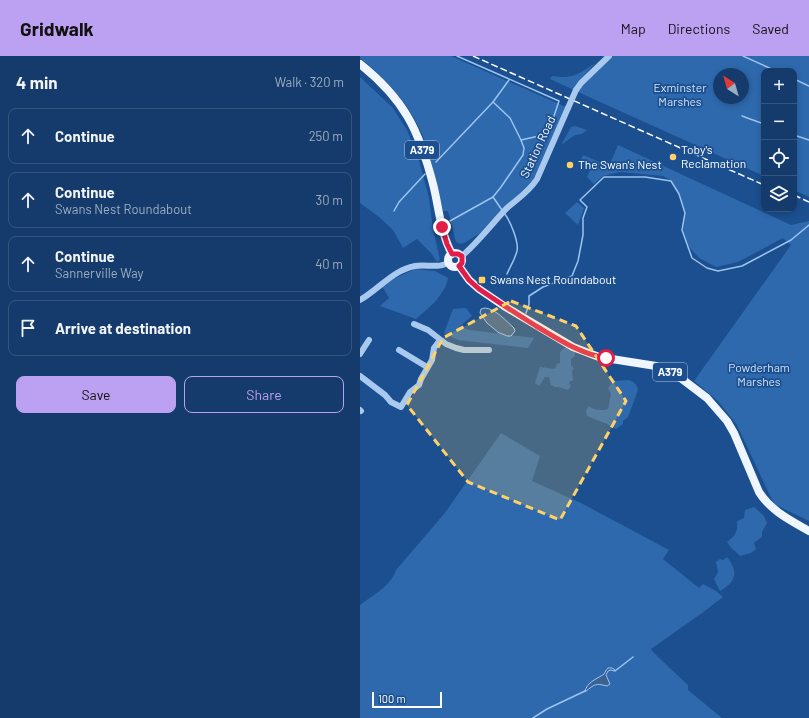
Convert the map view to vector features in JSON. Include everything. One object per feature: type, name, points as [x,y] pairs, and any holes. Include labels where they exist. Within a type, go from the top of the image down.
[{"type":"main road","name":"A379","points":[[360,64],[376,77],[397,100],[416,130],[433,183],[442,227],[447,244],[452,254]]},
{"type":"main road","points":[[452,254],[462,256],[462,263],[459,266],[452,266],[449,262],[449,257],[452,254]]},
{"type":"main road","name":"A379","points":[[459,266],[469,280],[479,289],[504,306],[573,347],[599,357],[656,366],[682,379],[707,398],[727,420],[764,500],[775,510],[809,531]]},
{"type":"street","name":"Station Road","points":[[462,256],[506,210],[532,186],[537,179],[576,90],[581,83],[609,56]]},
{"type":"street","points":[[360,300],[400,272],[417,266],[440,266],[449,262]]},
{"type":"street","points":[[414,324],[428,330],[446,344],[464,350],[489,350]]},
{"type":"street","points":[[360,352],[369,340]]},
{"type":"street","points":[[360,376],[385,395],[391,402],[401,407],[410,392],[419,385],[427,367],[432,360],[434,348],[440,340]]},
{"type":"street","points":[[399,350],[427,367]]},
{"type":"street","points":[[403,362],[407,355]]},
{"type":"highlighted area","points":[[511,301],[576,326],[626,401],[560,520],[468,482],[407,405],[443,338]]},
{"type":"green space","points":[[360,56],[451,56],[566,107],[531,184],[487,229],[464,243],[460,244],[456,242],[448,211],[443,211],[429,153],[417,123],[396,92],[379,74],[360,58]]},
{"type":"green space","name":"Exminster Marshes","points":[[603,56],[809,56],[809,197],[797,191],[797,68],[761,68],[761,175],[578,92],[583,84],[606,59]]},
{"type":"green space","points":[[595,63],[579,81],[574,90],[550,79],[552,76],[565,77],[575,75],[584,71]]},
{"type":"green space","points":[[360,77],[392,107],[407,130],[418,157],[429,198],[433,229],[440,260],[437,262],[431,253],[417,239],[403,248],[393,230],[360,203]]},
{"type":"green space","points":[[575,126],[587,130],[582,134],[575,135],[561,145],[571,127]]},
{"type":"green space","name":"Powderham Marshes","points":[[618,145],[791,225],[809,221],[809,521],[774,504],[737,425],[718,401],[694,381],[791,245],[783,238],[738,262],[716,267],[699,258],[689,247],[683,231],[686,213],[680,195],[672,181],[663,176],[620,172],[603,176],[594,184],[587,177],[591,168],[580,162],[583,155],[609,166]]},
{"type":"green space","points":[[577,202],[584,208],[578,225],[565,213]]},
{"type":"green space","points":[[415,269],[435,271],[448,278],[440,296],[426,311],[416,319],[380,306],[389,298],[382,286],[387,282]]},
{"type":"green space","points":[[466,308],[472,316],[459,327],[470,330],[534,338],[528,348],[458,340],[444,333],[453,309]]},
{"type":"green space","points":[[564,348],[568,348],[575,352],[575,356],[571,359],[571,366],[574,369],[572,371],[573,381],[570,381],[569,383],[571,386],[568,390],[555,387],[551,385],[549,377],[545,377],[539,386],[535,383],[540,367],[555,369],[557,364],[560,363],[560,352]]},
{"type":"green space","points":[[629,380],[637,386],[638,390],[628,417],[623,421],[623,424],[616,429],[587,416],[586,410],[589,406],[598,410],[608,409],[611,394],[608,388],[614,381]]},
{"type":"green space","points":[[501,433],[540,456],[532,481],[581,503],[669,550],[663,559],[699,588],[703,584],[716,591],[723,597],[651,649],[688,685],[688,690],[722,718],[360,718],[360,605],[381,590],[390,581],[396,570],[444,514]]},
{"type":"green space","points":[[754,507],[764,516],[767,523],[762,532],[762,537],[754,543],[756,549],[751,553],[740,556],[727,542],[735,533],[737,521],[744,518],[745,510]]},
{"type":"green space","points":[[727,557],[733,567],[734,576],[730,584],[720,591],[714,579],[718,572],[716,562]]},
{"type":"shaded area","points":[[485,308],[497,313],[514,328],[515,331],[511,336],[499,333],[487,323],[480,313],[481,309]]},
{"type":"shaded area","points":[[608,668],[615,670],[608,671],[606,675],[610,684],[607,686],[595,685],[585,692],[590,683],[604,674]]},
{"type":"waterway","points":[[457,56],[559,101],[548,134],[521,140]]},
{"type":"waterway","points":[[743,56],[769,68]]},
{"type":"waterway","points":[[436,162],[493,102],[509,80]]},
{"type":"waterway","points":[[797,80],[809,86]]},
{"type":"waterway","points":[[450,221],[493,197],[523,155],[524,148],[510,118],[493,102]]},
{"type":"waterway","points":[[742,116],[761,123]]},
{"type":"waterway","points":[[797,136],[809,140]]},
{"type":"waterway","points":[[394,211],[399,202],[425,174]]},
{"type":"waterway","points":[[526,313],[529,304],[529,296],[543,287],[572,276],[578,261],[583,235],[583,218],[587,207],[580,200],[604,177],[645,177],[671,181],[679,194],[685,213],[682,230],[692,258],[707,268],[718,271],[742,266],[791,240],[809,225]]},
{"type":"waterway","points":[[493,197],[502,210]]},
{"type":"waterway","points":[[504,213],[514,231],[517,242],[517,251],[507,274]]},
{"type":"waterway","points":[[615,671],[633,657]]},
{"type":"waterway","points":[[533,718],[547,709],[585,691]]},
{"type":"railway","points":[[473,56],[761,184]]},
{"type":"railway","points":[[797,196],[809,202]]},
{"type":"place","name":"Toby's Reclamation","points":[[673,157]]},
{"type":"place","name":"The Swan's Nest","points":[[570,165]]},
{"type":"place","name":"Swans Nest Roundabout","points":[[482,280]]},
{"type":"route","points":[[442,227],[447,244],[452,254],[454,253],[462,256],[462,263],[459,266],[469,280],[479,289],[557,339],[573,347],[599,357],[606,358]]}]
